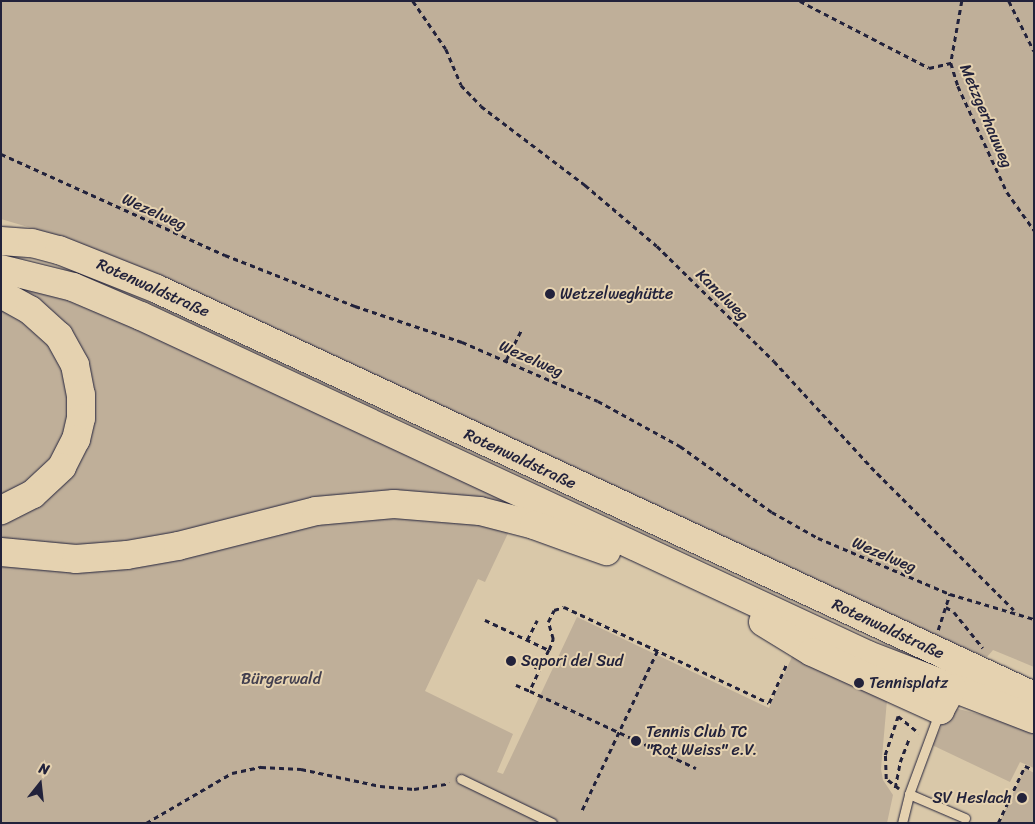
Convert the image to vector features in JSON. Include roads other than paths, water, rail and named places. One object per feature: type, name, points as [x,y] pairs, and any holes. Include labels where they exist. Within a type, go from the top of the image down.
[{"type":"highway","points":[[1,231],[32,243]]},
{"type":"highway","name":"Rotenwaldstraße","points":[[1,241],[32,243],[78,256],[157,289],[1034,696]]},
{"type":"highway","name":"Rotenwaldstraße","points":[[1,269],[73,287],[141,316],[806,626],[868,656],[946,699]]},
{"type":"highway","points":[[1,294],[30,310],[59,336],[75,365],[81,395],[81,418],[76,438],[62,467],[33,494],[1,510]]},
{"type":"highway","points":[[1,552],[76,558],[127,555],[178,546],[316,511],[385,504],[438,505],[509,518],[572,538],[753,616],[806,626]]},
{"type":"highway","name":"Rotenwaldstraße","points":[[753,616],[812,652],[946,699],[1034,719]]},
{"type":"lane","points":[[902,823],[909,794],[928,737],[946,699]]},
{"type":"lane","points":[[461,779],[552,823]]},
{"type":"lane","points":[[909,794],[965,818]]},
{"type":"place","name":"Wetzelweghütte","points":[[550,294]]},
{"type":"place","name":"Sapori del Sud","points":[[511,661]]},
{"type":"place","name":"Tennisplatz","points":[[859,683]]},
{"type":"place","name":"Tennis Club TC \"Rot Weiss\" e.V.","points":[[636,741]]},
{"type":"place","name":"SV Heslach","points":[[1022,798]]},
{"type":"park label","name":"Bürgerwald","points":[[281,679]]}]
